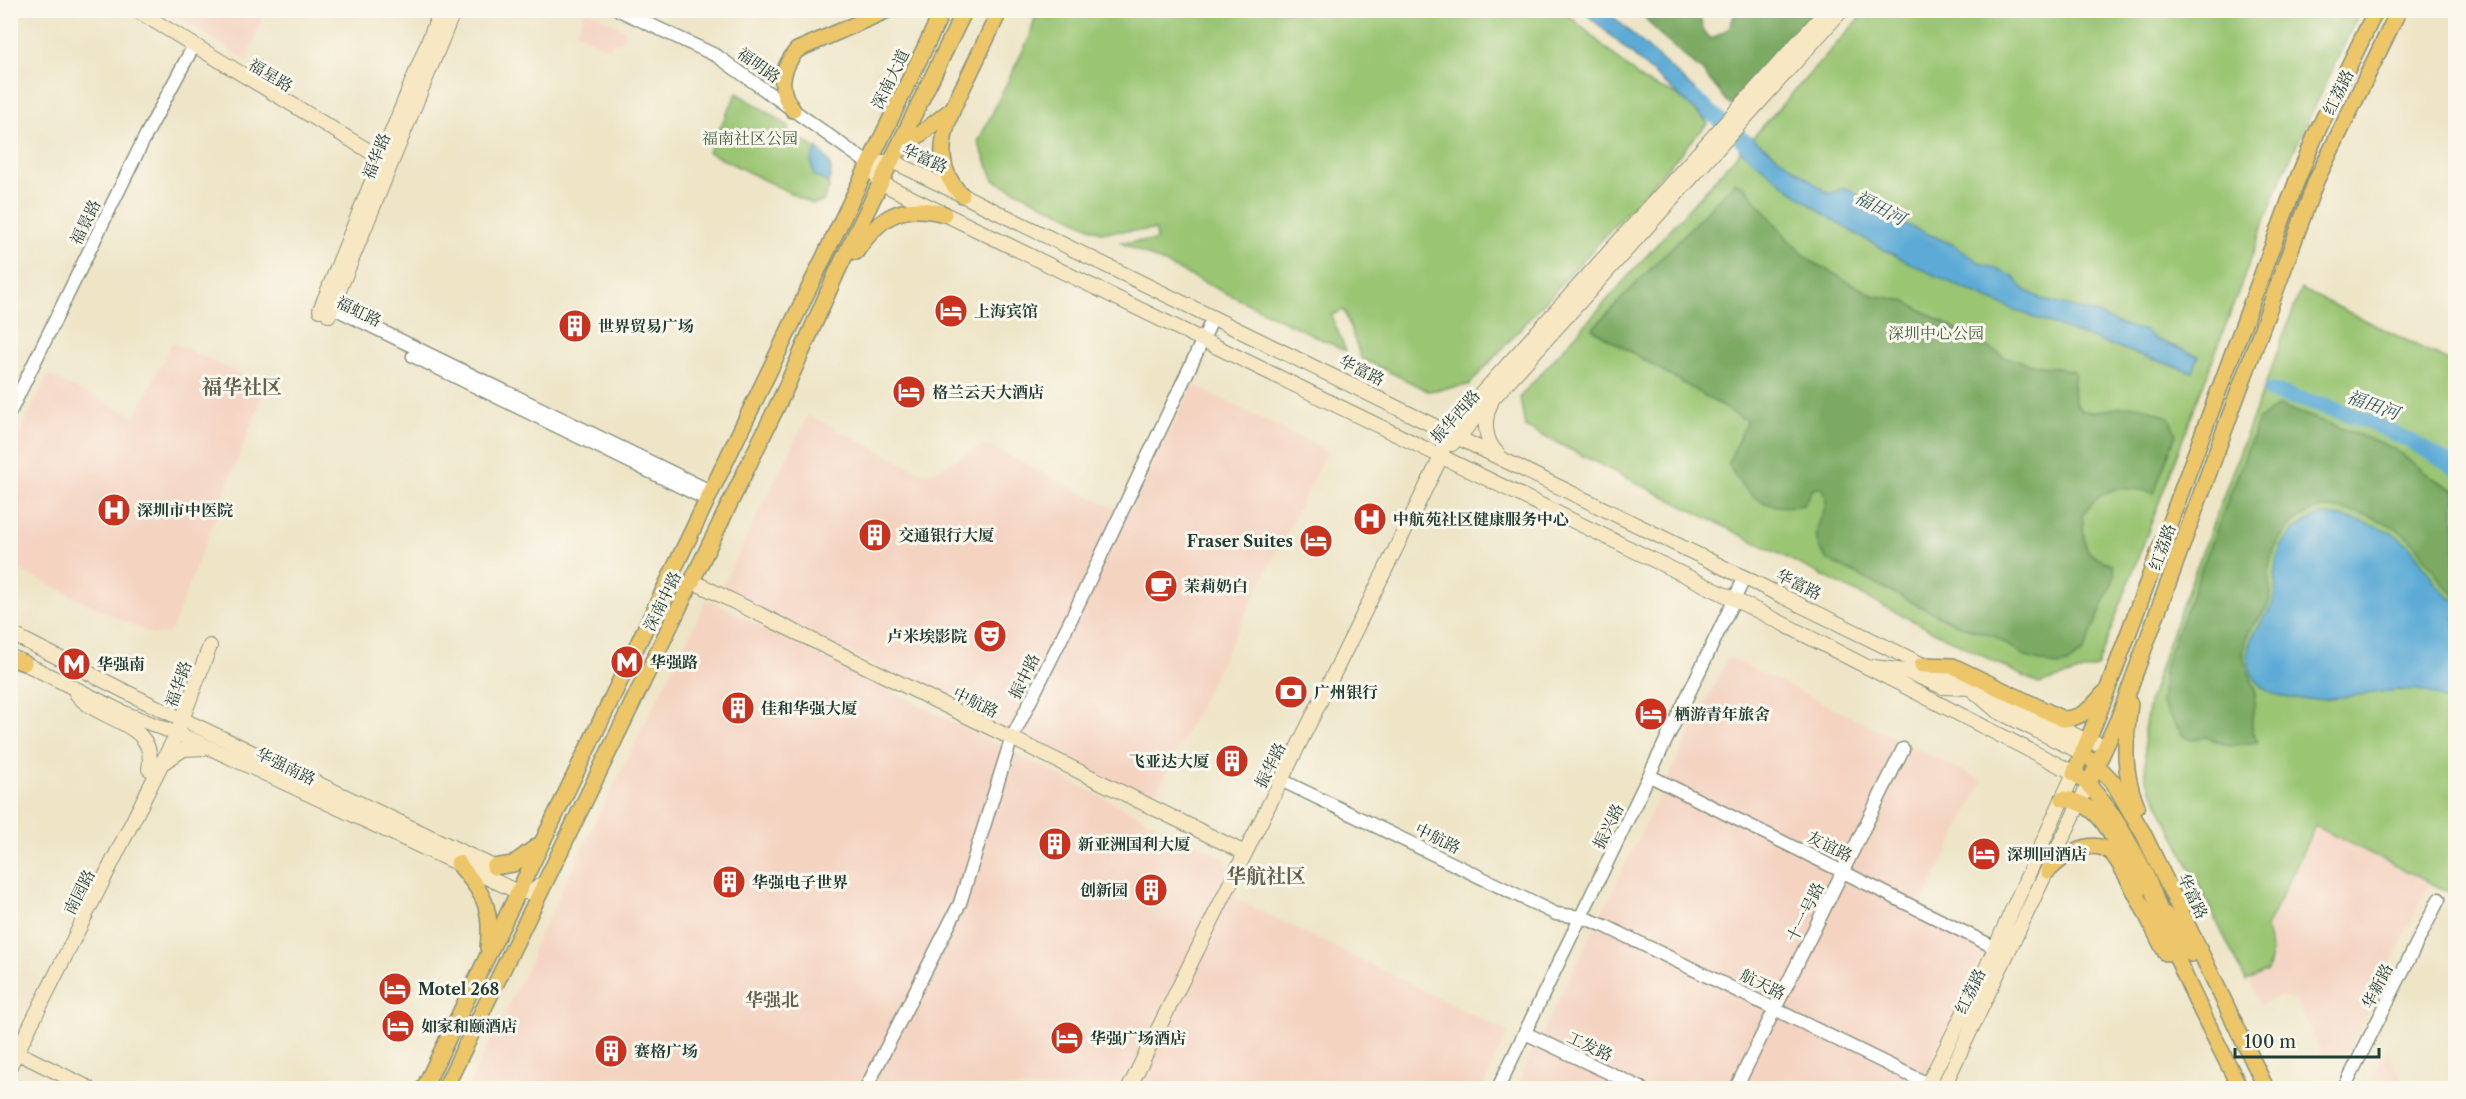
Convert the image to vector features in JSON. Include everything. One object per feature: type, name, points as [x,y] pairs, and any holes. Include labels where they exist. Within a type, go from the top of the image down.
[{"type":"main road","name":"福星路","points":[[136,10],[193,47],[386,161]]},
{"type":"main road","name":"福华路","points":[[327,311],[386,161],[441,10]]},
{"type":"main road","name":"福华路","points":[[386,161],[454,10]]},
{"type":"main road","points":[[793,110],[784,95],[782,79],[789,60],[797,50],[888,10]]},
{"type":"main road","name":"深南大道","points":[[869,164],[943,10]]},
{"type":"main road","points":[[892,160],[965,10]]},
{"type":"main road","points":[[962,195],[946,173],[942,152],[944,135],[953,108],[1000,10]]},
{"type":"main road","name":"振华西路","points":[[1452,434],[1492,398],[1749,106],[1827,10]]},
{"type":"main road","name":"振华西路","points":[[1749,106],[1842,10]]},
{"type":"main road","name":"红荔路","points":[[1927,1086],[2063,799],[2085,747],[2302,166],[2376,10]]},
{"type":"main road","name":"红荔路","points":[[1943,1089],[2098,764],[2134,675],[2316,182],[2399,10]]},
{"type":"main road","points":[[892,160],[908,142],[953,108]]},
{"type":"main road","name":"振华西路","points":[[1441,457],[1452,434],[1711,149]]},
{"type":"main road","name":"华富路","points":[[869,164],[892,160],[1922,665],[1970,688],[1991,694],[2085,747],[2113,782],[2143,833],[2266,1089]]},
{"type":"main road","name":"深南中路","points":[[445,1089],[784,392],[837,272],[892,160]]},
{"type":"main road","points":[[869,164],[881,183]]},
{"type":"main road","name":"深南中路","points":[[424,1089],[869,164]]},
{"type":"main road","name":"华富路","points":[[881,183],[1734,600],[2074,773],[2088,784],[2114,818],[2159,907],[2167,935],[2240,1089]]},
{"type":"main road","points":[[837,272],[852,258],[874,227],[888,217],[912,210],[944,214]]},
{"type":"main road","points":[[1492,398],[1487,411],[1486,433],[1494,450],[1503,459]]},
{"type":"main road","name":"振华路","points":[[1129,1089],[1441,457]]},
{"type":"main road","name":"中航路","points":[[692,581],[1011,740],[1245,853]]},
{"type":"main road","name":"华强南路","points":[[10,633],[146,702],[494,867]]},
{"type":"main road","name":"福华路","points":[[173,732],[183,718],[210,646]]},
{"type":"main road","name":"华强南路","points":[[15,659],[71,687],[215,750],[387,833],[458,863],[518,892]]},
{"type":"main road","points":[[1922,665],[1953,666],[2063,718],[2078,716],[2086,712],[2109,687]]},
{"type":"main road","name":"华富路","points":[[1866,667],[1894,669],[1943,687],[1970,688]]},
{"type":"main road","points":[[2134,675],[2124,759],[2126,776],[2138,807],[2143,833]]},
{"type":"main road","points":[[71,687],[91,708],[140,733],[155,767],[184,749],[215,750]]},
{"type":"main road","points":[[138,718],[146,702]]},
{"type":"main road","name":"南园路","points":[[10,1066],[13,1050],[173,732]]},
{"type":"main road","name":"华富路","points":[[2085,747],[2106,745]]},
{"type":"main road","name":"华富路","points":[[2063,799],[2080,802],[2103,820],[2137,884],[2159,907],[2177,931],[2198,968],[2218,990]]},
{"type":"main road","points":[[494,867],[513,864],[544,840]]},
{"type":"main road","points":[[2048,871],[2064,856],[2081,849],[2103,848],[2109,851],[2122,869],[2167,955],[2193,993]]},
{"type":"main road","points":[[458,863],[480,889],[487,902],[490,929],[487,957]]},
{"type":"main road","points":[[518,892],[532,892],[546,881]]},
{"type":"main road","points":[[13,1050],[89,1089]]},
{"type":"street","name":"福明路","points":[[619,10],[709,52],[869,164]]},
{"type":"street","name":"福景路","points":[[10,412],[147,133],[193,47]]},
{"type":"street","name":"福虹路","points":[[327,311],[710,496]]},
{"type":"street","name":"振中路","points":[[866,1089],[960,903],[1011,740],[1214,318]]},
{"type":"street","name":"振兴路","points":[[1498,1089],[1745,577]]},
{"type":"street","name":"十一号路","points":[[1736,1089],[1903,749]]},
{"type":"street","name":"友谊路","points":[[1650,776],[1994,947]]},
{"type":"street","name":"中航路","points":[[1281,780],[1556,914],[1582,917]]},
{"type":"street","name":"华新路","points":[[2344,1089],[2439,899]]},
{"type":"street","name":"航天路","points":[[1582,917],[1776,1008],[1927,1086]]},
{"type":"street","name":"工发路","points":[[1525,1033],[1641,1089]]},
{"type":"shaded area","points":[[586,10],[626,30],[620,43],[614,41],[609,49],[576,32]]},
{"type":"shaded area","points":[[170,11],[264,11],[247,61]]},
{"type":"shaded area","name":"深圳市中医院","points":[[172,342],[266,386],[171,632],[153,635],[11,566],[11,453],[48,375],[135,417]]},
{"type":"shaded area","points":[[1193,385],[1327,451],[1151,803],[721,588],[808,415],[922,472],[934,472],[975,449],[989,446],[1128,515]]},
{"type":"shaded area","points":[[707,599],[1224,858],[1238,900],[1508,1032],[1482,1088],[467,1088],[532,958],[532,951],[553,908]]},
{"type":"shaded area","points":[[1728,657],[1983,781],[1917,914],[1986,948],[1918,1088],[1515,1088]]},
{"type":"shaded area","points":[[2316,828],[2429,884],[2345,1058],[2323,1057],[2296,1001],[2279,996],[2260,1005],[2250,981],[2269,972],[2274,956],[2268,928]]},
{"type":"shaded area","points":[[2387,1049],[2406,1088],[2367,1088]]},
{"type":"green space","points":[[1037,10],[1564,11],[1643,81],[1679,96],[1708,123],[1469,385],[1428,391],[1361,358],[1344,310],[1331,315],[1346,351],[1120,242],[1156,241],[1156,230],[1100,232],[994,180],[978,142],[1030,36]]},
{"type":"green space","points":[[1639,11],[1698,11],[1705,35],[1712,39],[1729,28],[1736,11],[1820,11],[1731,106],[1703,72],[1663,38]]},
{"type":"green space","name":"深圳中心公园","points":[[1866,11],[2360,11],[2282,176],[2097,667],[2039,684],[1525,427],[1520,397]]},
{"type":"green space","name":"福南社区公园","points":[[737,93],[789,126],[787,131],[817,149],[811,161],[814,176],[828,183],[829,188],[822,202],[812,204],[708,152]]},
{"type":"green space","points":[[1735,182],[1746,188],[1788,239],[1812,262],[1873,295],[1905,301],[2005,357],[2036,365],[2071,370],[2075,373],[2073,391],[2075,403],[2081,409],[2088,412],[2138,406],[2169,417],[2176,434],[2154,493],[2122,488],[2113,490],[2098,498],[2082,515],[2087,548],[2095,557],[2113,564],[2115,576],[2084,651],[2067,664],[2058,666],[2026,657],[1994,636],[1957,625],[1828,560],[1817,538],[1817,529],[1826,497],[1822,487],[1813,489],[1803,505],[1790,507],[1767,503],[1749,493],[1734,475],[1728,463],[1747,421],[1592,329]]},
{"type":"green space","points":[[2301,289],[2455,364],[2455,895],[2315,826],[2266,928],[2272,953],[2267,971],[2246,981],[2146,778],[2144,730],[2149,703],[2165,651]]},
{"type":"green space","points":[[2279,405],[2393,448],[2431,477],[2455,491],[2455,595],[2443,583],[2413,542],[2396,528],[2362,514],[2339,509],[2318,509],[2307,514],[2288,529],[2274,550],[2269,572],[2270,599],[2246,638],[2244,647],[2245,663],[2255,695],[2252,729],[2258,742],[2229,746],[2206,737],[2192,740],[2183,736],[2161,703],[2165,664],[2259,419]]},
{"type":"water","points":[[1583,11],[1607,11],[1716,109],[1706,120]]},
{"type":"water","points":[[1750,136],[1829,194],[1845,188],[1851,190],[1885,216],[1952,244],[1979,262],[2013,276],[2024,289],[2043,300],[2092,312],[2127,327],[2146,331],[2155,339],[2199,356],[2193,372],[2016,311],[1931,274],[1890,253],[1820,212],[1739,149]]},
{"type":"water","points":[[817,149],[830,164],[831,173],[828,183],[814,176],[811,161]]},
{"type":"water","points":[[2320,515],[2356,520],[2393,534],[2411,548],[2436,583],[2455,602],[2455,709],[2437,696],[2424,691],[2404,690],[2322,699],[2296,699],[2273,694],[2256,681],[2248,660],[2248,649],[2256,629],[2273,602],[2276,592],[2275,569],[2280,549],[2292,532]]},
{"type":"waterway","name":"福田河","points":[[1695,99],[1762,157]]},
{"type":"waterway","name":"福田河","points":[[2271,391],[2367,421],[2413,442],[2456,469]]},
{"type":"place","name":"上海宾馆","points":[[951,311]]},
{"type":"place","name":"世界贸易广场","points":[[575,326]]},
{"type":"place","name":"格兰云天大酒店","points":[[909,392]]},
{"type":"place","name":"深圳市中医院","points":[[114,510]]},
{"type":"place","name":"中航苑社区健康服务中心","points":[[1370,519]]},
{"type":"place","name":"交通银行大厦","points":[[875,535]]},
{"type":"place","name":"Fraser Suites","points":[[1316,541]]},
{"type":"place","name":"茉莉奶白","points":[[1161,586]]},
{"type":"place","name":"卢米埃影院","points":[[990,636]]},
{"type":"place","name":"华强路","points":[[627,662]]},
{"type":"place","name":"华强南","points":[[74,664]]},
{"type":"place","name":"广州银行","points":[[1291,692]]},
{"type":"place","name":"佳和华强大厦","points":[[738,708]]},
{"type":"place","name":"栖游青年旅舍","points":[[1651,714]]},
{"type":"place","name":"飞亚达大厦","points":[[1232,761]]},
{"type":"place","name":"新亚洲国利大厦","points":[[1055,844]]},
{"type":"place","name":"深圳回酒店","points":[[1984,854]]},
{"type":"place","name":"华强电子世界","points":[[729,882]]},
{"type":"place","name":"创新园","points":[[1151,890]]},
{"type":"place","name":"Motel 268","points":[[395,989]]},
{"type":"place","name":"如家和颐酒店","points":[[398,1026]]},
{"type":"place","name":"华强广场酒店","points":[[1067,1038]]},
{"type":"place","name":"赛格广场","points":[[611,1051]]},
{"type":"district","name":"福华社区","points":[[242,387]]},
{"type":"district","name":"华航社区","points":[[1266,876]]},
{"type":"district","name":"华强北","points":[[772,1000]]}]
